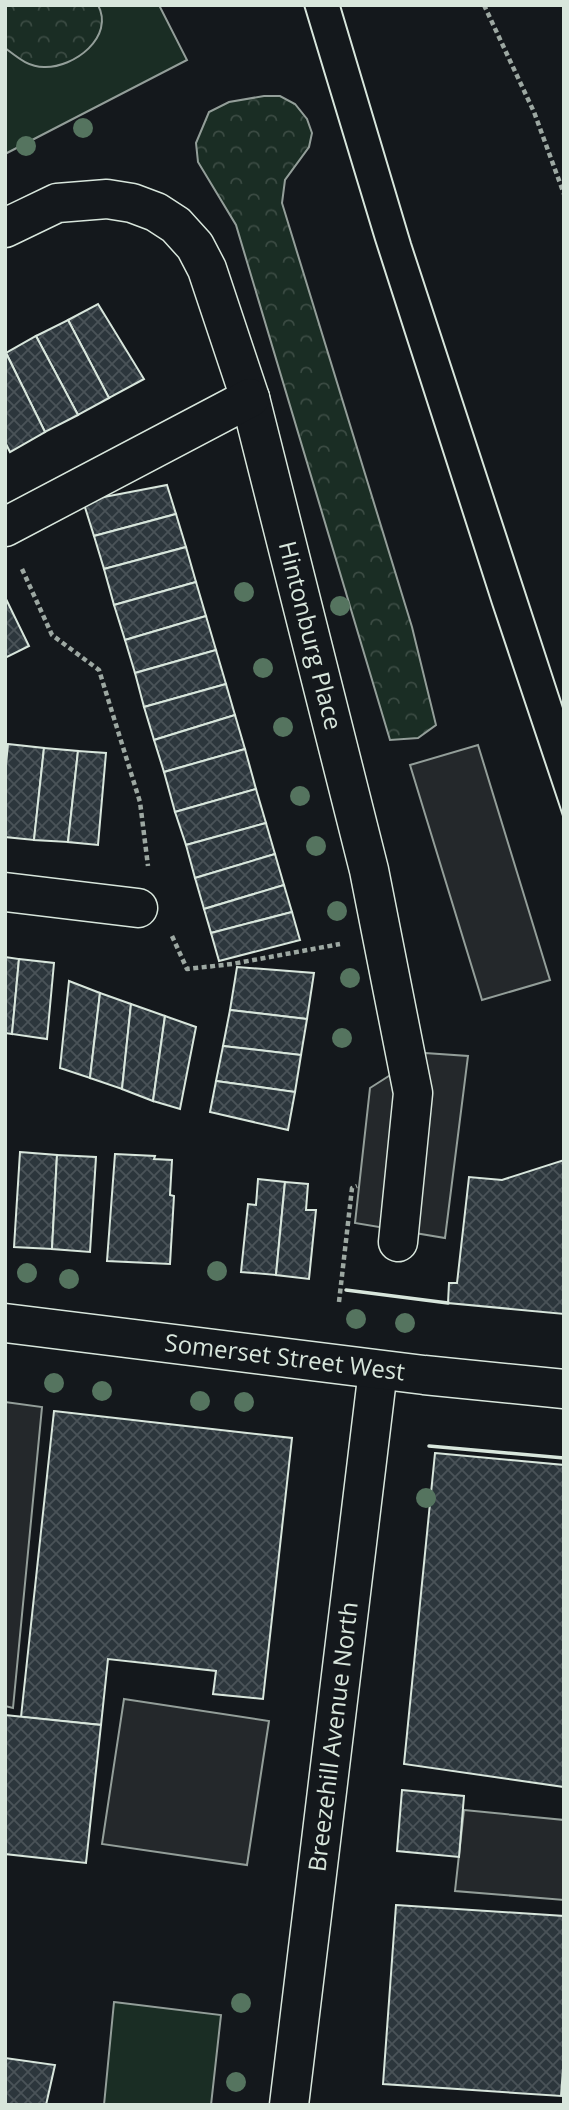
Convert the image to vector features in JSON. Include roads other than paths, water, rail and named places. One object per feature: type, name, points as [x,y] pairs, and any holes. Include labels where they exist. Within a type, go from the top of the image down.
[{"type":"street","name":"Hintonburg Place","points":[[5,228],[58,203],[107,199],[132,203],[156,212],[176,225],[195,246],[207,269],[250,398],[369,870],[413,1093],[398,1242]]},
{"type":"street","points":[[5,527],[250,398]]},
{"type":"street","points":[[5,892],[138,908]]},
{"type":"street","name":"Somerset Street West","points":[[5,1323],[378,1370],[564,1389]]},
{"type":"street","name":"Breezehill Avenue North","points":[[289,2105],[378,1370]]},
{"type":"tram line","points":[[304,5],[375,240],[564,819]]},
{"type":"tram line","points":[[340,5],[411,243],[564,711]]}]
